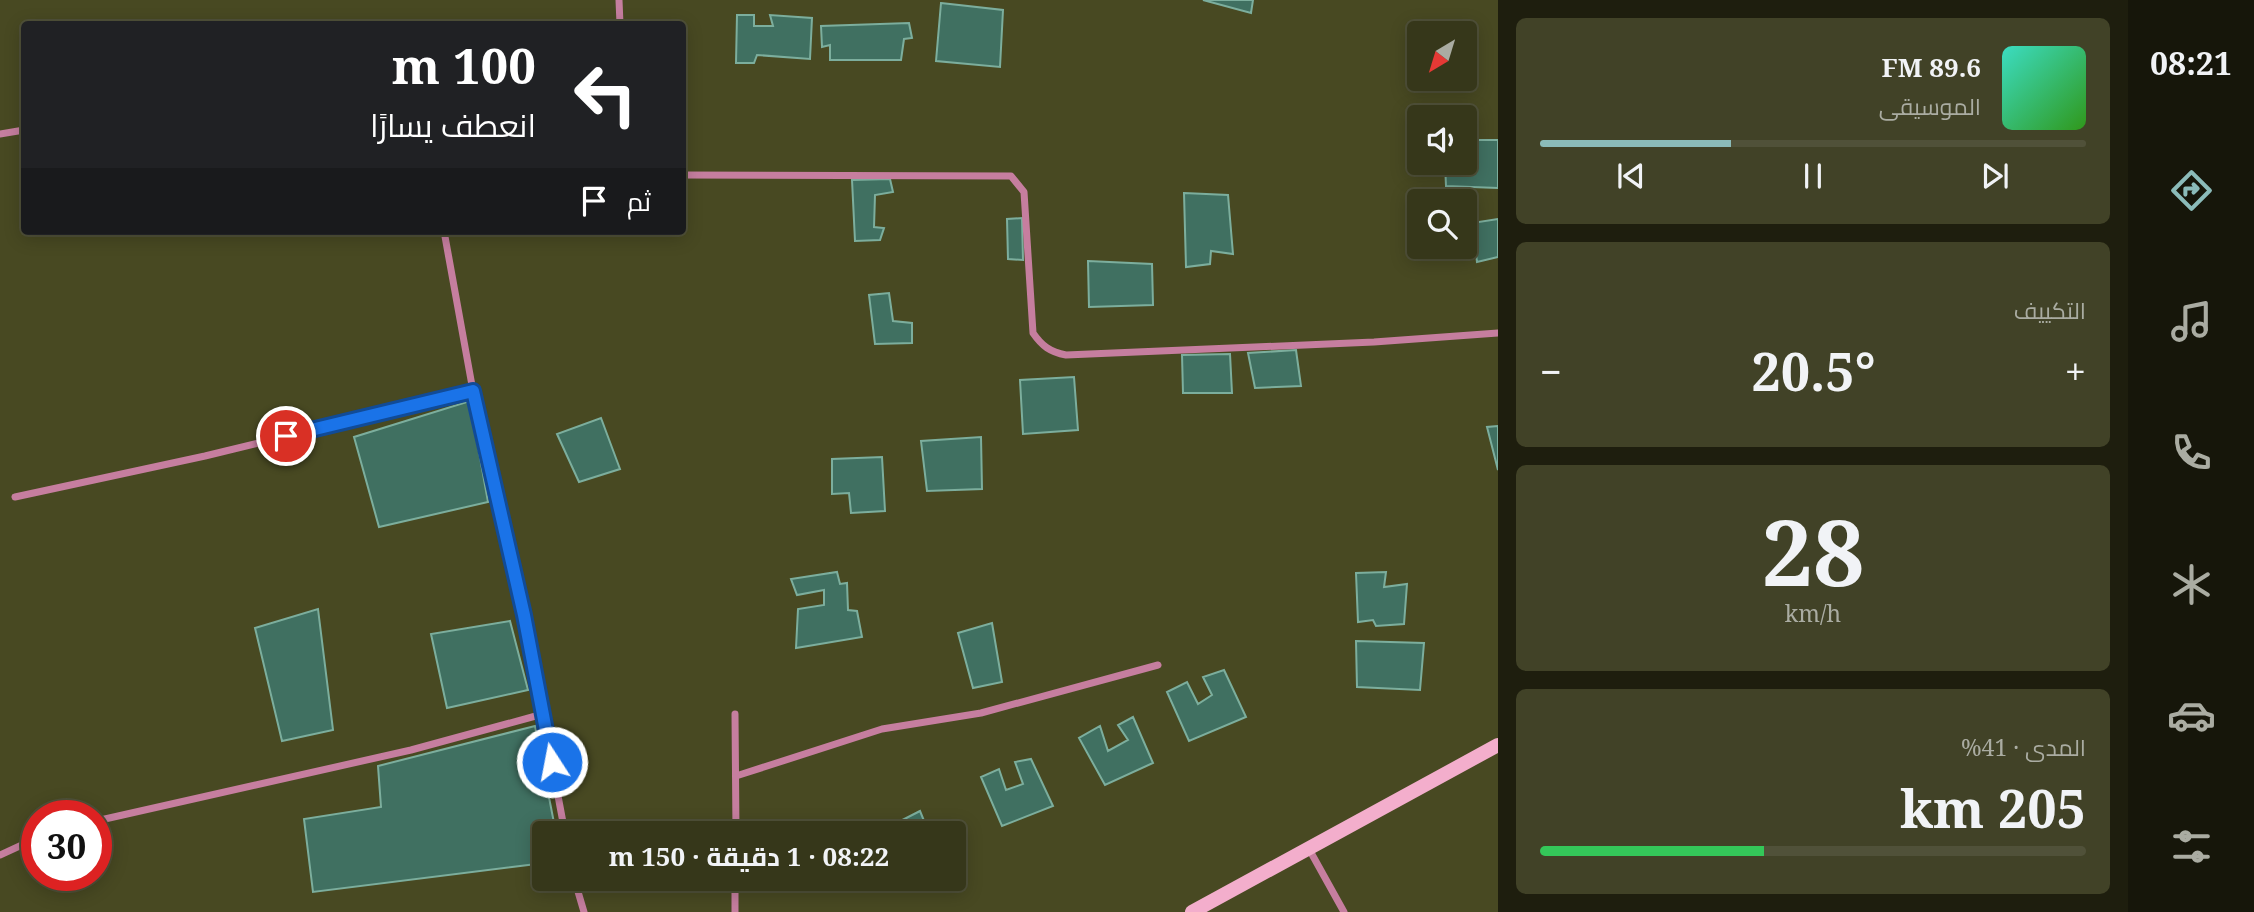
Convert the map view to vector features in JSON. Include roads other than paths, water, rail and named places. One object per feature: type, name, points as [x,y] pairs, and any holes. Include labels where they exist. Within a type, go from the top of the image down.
[{"type":"street","points":[[619,0],[620,21]]},
{"type":"street","points":[[0,134],[21,130]]},
{"type":"street","points":[[686,175],[1011,176],[1024,192],[1033,333],[1040,344],[1052,352],[1066,355],[1498,333]]},
{"type":"street","points":[[445,235],[473,391],[524,615],[563,821]]},
{"type":"street","points":[[15,497],[205,456],[473,391]]},
{"type":"street","points":[[736,776],[882,729],[981,713],[1158,665]]},
{"type":"street","points":[[735,714],[736,821]]},
{"type":"street","points":[[112,817],[411,750],[542,715]]},
{"type":"street","points":[[1192,912],[1498,745]]},
{"type":"street","points":[[0,855],[21,845]]},
{"type":"street","points":[[1309,849],[1344,912]]},
{"type":"street","points":[[578,891],[584,912]]},
{"type":"street","points":[[735,891],[735,912]]}]
